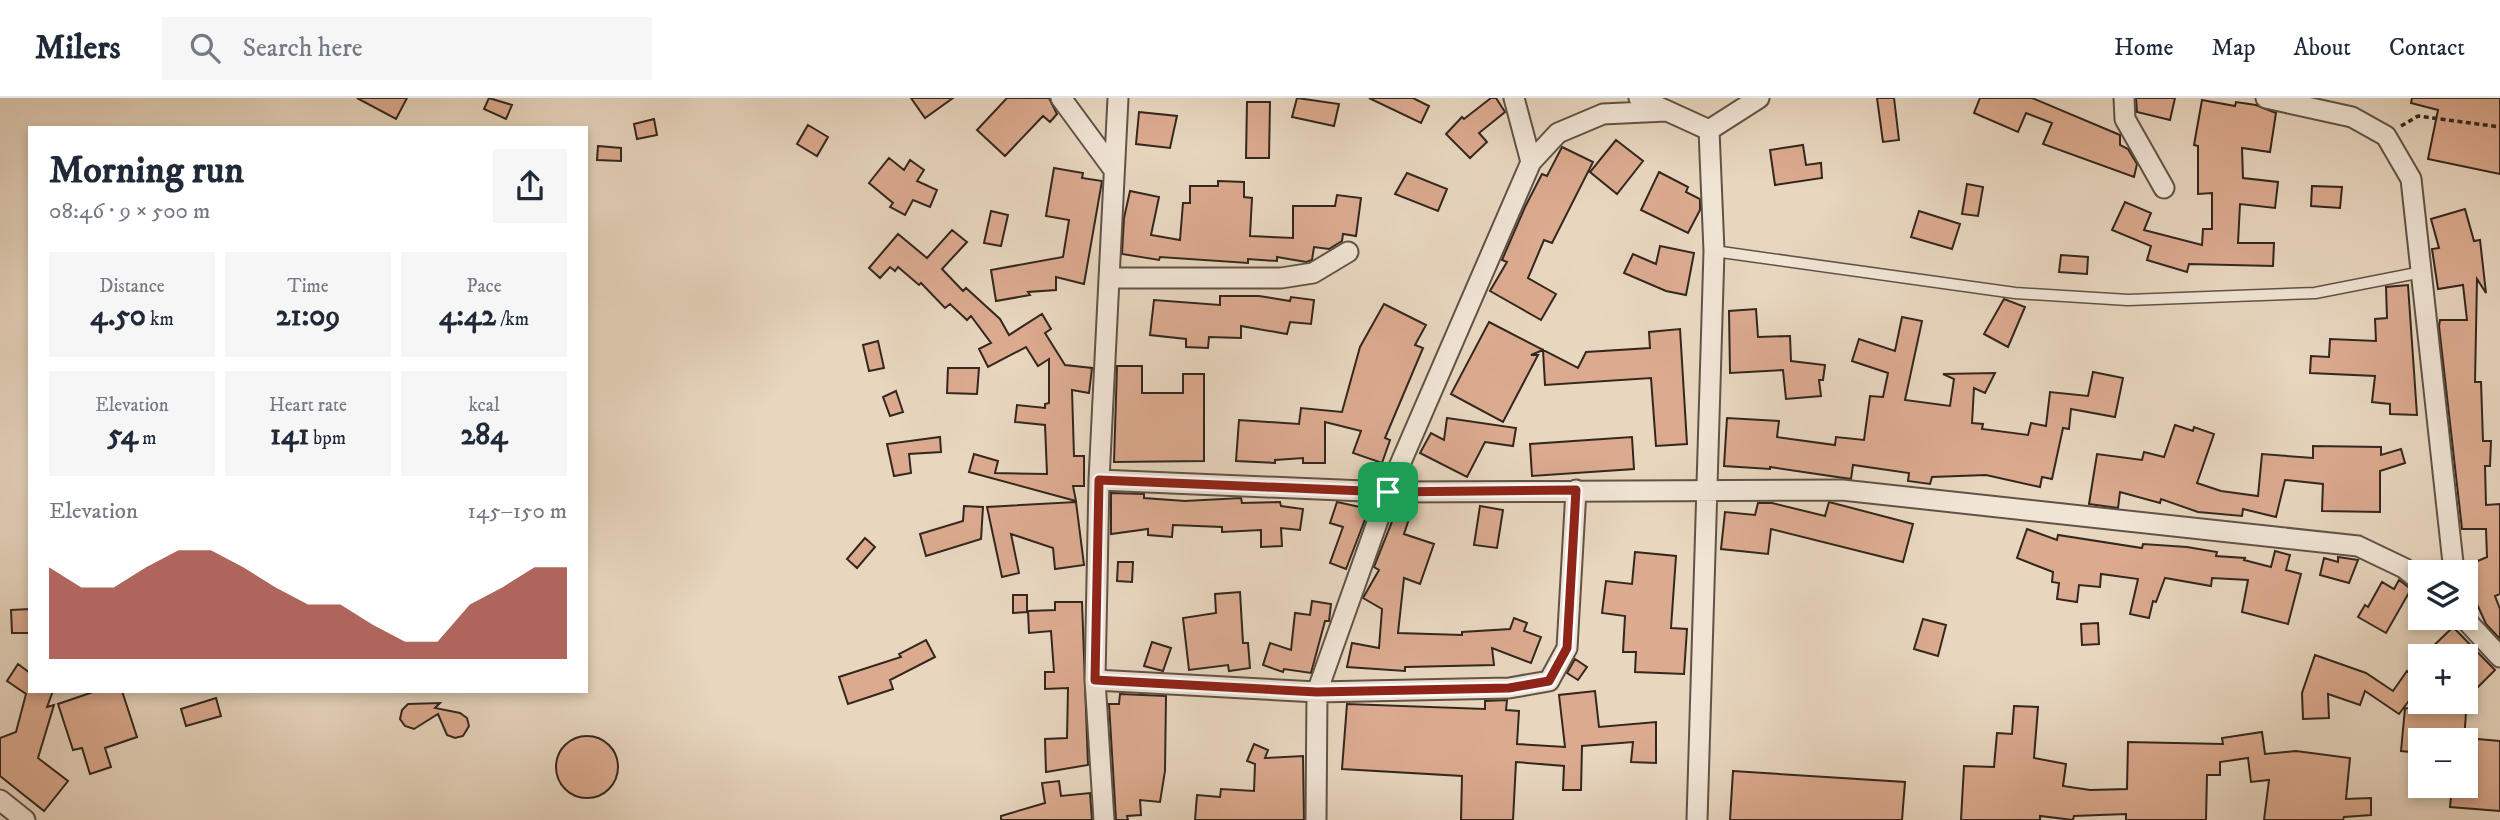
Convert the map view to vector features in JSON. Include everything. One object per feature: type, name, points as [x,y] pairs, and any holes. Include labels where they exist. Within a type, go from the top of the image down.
[{"type":"street","points":[[1061,98],[1114,170]]},
{"type":"street","points":[[1104,820],[1095,680],[1099,480],[1118,98]]},
{"type":"street","points":[[1514,98],[1531,162]]},
{"type":"street","points":[[1639,98],[1709,130]]},
{"type":"street","points":[[1709,130],[1759,98]]},
{"type":"street","points":[[2124,98],[2125,119],[2164,188]]},
{"type":"street","points":[[2266,98],[2352,117],[2386,136],[2411,179],[2453,560]]},
{"type":"street","points":[[1316,820],[1317,692],[1388,492],[1531,162],[1558,133],[1603,114],[1666,111]]},
{"type":"street","points":[[1697,820],[1714,251],[1709,130]]},
{"type":"street","points":[[1110,278],[1281,278],[1313,273],[1348,252]]},
{"type":"street","points":[[1099,480],[1388,492],[1707,488],[1842,490],[2358,546],[2408,571]]},
{"type":"street","points":[[1095,680],[1317,692],[1509,688],[1549,681],[1567,648],[1576,490]]},
{"type":"street","points":[[2475,630],[2500,657]]},
{"type":"street","points":[[0,800],[25,820]]},
{"type":"lane","points":[[1714,251],[2015,293],[2128,300],[2315,293],[2422,272]]},
{"type":"path","points":[[2386,136],[2418,116],[2500,127]]},
{"type":"building","points":[[357,98],[407,98],[396,119]]},
{"type":"building","points":[[489,98],[512,105],[506,119],[484,109]]},
{"type":"building","points":[[911,98],[953,98],[925,118]]},
{"type":"building","points":[[1007,98],[1049,98],[1057,114],[1050,122],[1043,116],[1005,156],[977,130]]},
{"type":"building","points":[[1297,98],[1339,104],[1334,126],[1292,117]]},
{"type":"building","points":[[1369,98],[1413,98],[1429,106],[1421,123]]},
{"type":"building","points":[[1491,98],[1496,98],[1505,112],[1479,133],[1487,142],[1470,158],[1446,134],[1462,117],[1464,119]]},
{"type":"building","points":[[1877,98],[1894,98],[1899,140],[1883,142]]},
{"type":"building","points":[[1980,98],[2032,98],[2120,135],[2120,145],[2128,149],[2137,164],[2134,177],[2043,144],[2052,123],[2026,113],[2018,132],[1974,113]]},
{"type":"building","points":[[2136,98],[2175,98],[2170,120],[2137,112]]},
{"type":"building","points":[[2412,98],[2500,98],[2500,174],[2428,159],[2438,110],[2411,103]]},
{"type":"building","points":[[2202,100],[2235,106],[2236,102],[2256,105],[2276,113],[2270,152],[2242,148],[2243,178],[2278,182],[2275,208],[2240,204],[2238,243],[2274,243],[2273,266],[2189,264],[2187,272],[2147,260],[2151,246],[2112,230],[2125,202],[2151,213],[2144,230],[2202,245],[2203,229],[2212,229],[2212,193],[2198,194],[2198,146],[2194,145]]},
{"type":"building","points":[[1247,102],[1270,102],[1269,158],[1246,158]]},
{"type":"building","points":[[1139,112],[1177,116],[1170,148],[1136,144]]},
{"type":"building","points":[[654,119],[657,135],[637,139],[634,124]]},
{"type":"building","points":[[808,125],[828,137],[817,156],[797,144]]},
{"type":"building","points":[[1616,140],[1643,161],[1617,194],[1590,172]]},
{"type":"building","points":[[1803,145],[1806,165],[1821,163],[1822,178],[1775,185],[1770,150]]},
{"type":"building","points":[[598,146],[621,148],[621,161],[597,160]]},
{"type":"building","points":[[1562,147],[1593,162],[1552,243],[1544,240],[1528,278],[1556,294],[1541,320],[1490,291],[1507,262],[1502,260],[1525,207],[1542,174],[1547,176]]},
{"type":"building","points":[[889,158],[904,170],[910,160],[924,170],[917,181],[937,190],[930,207],[913,200],[905,215],[890,207],[893,203],[869,183]]},
{"type":"building","points":[[1054,168],[1083,173],[1082,178],[1102,181],[1084,284],[1056,277],[1056,290],[1028,292],[1030,295],[996,301],[991,270],[1063,257],[1069,220],[1046,216]]},
{"type":"building","points":[[1659,172],[1688,187],[1686,192],[1700,199],[1700,210],[1688,233],[1641,210]]},
{"type":"building","points":[[1407,173],[1447,189],[1438,211],[1395,194]]},
{"type":"building","points":[[1218,181],[1244,182],[1244,197],[1252,198],[1250,236],[1293,238],[1293,206],[1335,206],[1337,195],[1361,198],[1356,236],[1343,234],[1342,241],[1329,249],[1314,247],[1312,260],[1306,262],[1277,257],[1277,261],[1248,259],[1248,263],[1160,257],[1159,260],[1122,254],[1124,218],[1130,191],[1159,197],[1151,235],[1180,240],[1183,203],[1190,203],[1190,186],[1218,186]]},
{"type":"building","points":[[1967,184],[1983,187],[1978,216],[1962,214]]},
{"type":"building","points":[[2312,186],[2342,187],[2340,208],[2311,206]]},
{"type":"building","points":[[2465,209],[2474,241],[2480,240],[2486,293],[2477,279],[2475,382],[2481,382],[2483,441],[2491,441],[2490,466],[2485,466],[2486,505],[2500,504],[2500,594],[2495,596],[2500,609],[2500,639],[2486,624],[2478,606],[2478,561],[2487,557],[2486,529],[2462,529],[2439,326],[2440,320],[2467,320],[2463,285],[2438,289],[2432,249],[2439,248],[2431,219]]},
{"type":"building","points":[[991,211],[1008,215],[1001,246],[984,243]]},
{"type":"building","points":[[1919,211],[1960,224],[1952,249],[1911,237]]},
{"type":"building","points":[[952,230],[967,242],[942,269],[963,291],[966,288],[1000,319],[1009,335],[1042,314],[1051,329],[1045,333],[1065,365],[1092,368],[1089,393],[1072,390],[1074,456],[1084,456],[1084,486],[1073,486],[1076,501],[969,472],[974,454],[998,461],[995,473],[1047,474],[1045,425],[1015,422],[1017,405],[1045,408],[1045,404],[1049,403],[1049,359],[1038,366],[1026,347],[988,367],[979,349],[991,343],[971,316],[967,320],[950,304],[945,308],[921,283],[919,285],[898,267],[895,271],[890,267],[880,278],[869,268],[898,234],[927,258]]},
{"type":"building","points":[[1660,246],[1694,253],[1686,295],[1666,291],[1624,273],[1633,254],[1656,264]]},
{"type":"building","points":[[2061,255],[2088,257],[2087,274],[2059,272]]},
{"type":"building","points":[[2408,285],[2417,415],[2390,414],[2390,404],[2372,402],[2375,376],[2310,373],[2311,356],[2329,357],[2330,339],[2376,341],[2375,319],[2387,318],[2386,287]]},
{"type":"building","points":[[1220,296],[1314,300],[1311,324],[1290,322],[1287,334],[1241,326],[1241,338],[1209,337],[1208,348],[1186,347],[1186,339],[1150,335],[1154,300],[1220,305]]},
{"type":"building","points":[[2004,299],[2025,307],[2008,347],[1984,334]]},
{"type":"building","points":[[1384,304],[1426,325],[1415,345],[1423,348],[1385,438],[1390,440],[1382,463],[1353,453],[1361,431],[1325,422],[1325,463],[1303,463],[1303,458],[1275,460],[1275,463],[1236,461],[1239,420],[1299,424],[1301,408],[1342,412],[1360,347]]},
{"type":"building","points":[[1756,309],[1758,337],[1790,336],[1791,361],[1825,365],[1823,380],[1819,380],[1821,396],[1786,399],[1783,370],[1730,373],[1729,311]]},
{"type":"building","points":[[1902,317],[1922,321],[1905,400],[1950,406],[1954,379],[1943,374],[1995,373],[1985,393],[1974,388],[1972,423],[1983,424],[1982,429],[2028,435],[2031,423],[2046,426],[2050,392],[2088,396],[2093,372],[2123,378],[2115,417],[2071,409],[2069,429],[2063,428],[2052,479],[2042,477],[2040,487],[1986,475],[1932,477],[1930,484],[1908,481],[1909,473],[1853,465],[1851,479],[1770,467],[1724,466],[1727,418],[1779,421],[1777,437],[1835,445],[1836,437],[1864,440],[1870,396],[1883,397],[1888,373],[1852,361],[1859,339],[1895,351]]},
{"type":"building","points":[[1489,322],[1578,368],[1586,352],[1650,348],[1649,332],[1680,329],[1687,444],[1656,446],[1651,378],[1545,385],[1543,350],[1531,355],[1538,355],[1503,422],[1451,394]]},
{"type":"building","points":[[878,341],[884,368],[869,371],[863,345]]},
{"type":"building","points":[[1117,366],[1142,366],[1142,393],[1183,393],[1183,374],[1204,374],[1204,461],[1114,462]]},
{"type":"building","points":[[948,368],[979,368],[977,394],[947,393]]},
{"type":"building","points":[[896,391],[903,412],[890,416],[883,397]]},
{"type":"building","points":[[1447,418],[1516,428],[1513,446],[1485,442],[1467,477],[1420,453],[1431,433],[1444,440]]},
{"type":"building","points":[[2175,425],[2193,431],[2194,427],[2214,434],[2197,483],[2221,491],[2258,496],[2262,454],[2313,458],[2313,446],[2381,447],[2381,455],[2401,449],[2405,463],[2380,471],[2380,512],[2322,511],[2323,484],[2285,480],[2276,517],[2243,509],[2242,516],[2198,512],[2161,499],[2160,503],[2120,492],[2118,508],[2089,504],[2097,454],[2142,460],[2144,452],[2164,457]]},
{"type":"building","points":[[940,437],[941,452],[909,454],[911,473],[894,476],[887,444]]},
{"type":"building","points":[[1632,437],[1634,469],[1532,476],[1530,444]]},
{"type":"building","points":[[1111,493],[1144,494],[1144,498],[1185,501],[1241,498],[1242,503],[1280,502],[1281,506],[1303,509],[1300,530],[1281,528],[1282,546],[1261,547],[1261,530],[1222,532],[1222,527],[1173,525],[1172,537],[1148,535],[1148,529],[1111,534]]},
{"type":"building","points":[[1076,502],[1084,565],[1055,569],[1053,548],[1011,534],[1019,573],[1002,577],[987,507]]},
{"type":"building","points":[[1337,502],[1369,509],[1346,569],[1330,563],[1343,527],[1330,523]]},
{"type":"building","points":[[1829,502],[1913,524],[1903,562],[1771,529],[1768,554],[1721,549],[1725,512],[1755,515],[1758,503],[1772,503],[1825,516]]},
{"type":"building","points":[[1399,504],[1414,504],[1404,534],[1434,544],[1420,584],[1404,578],[1398,633],[1462,635],[1462,632],[1510,629],[1514,618],[1527,623],[1524,631],[1541,637],[1531,663],[1492,648],[1494,665],[1405,667],[1405,671],[1347,667],[1352,643],[1379,648],[1382,609],[1363,598],[1379,570],[1374,567]]},
{"type":"building","points":[[964,506],[983,507],[981,539],[926,556],[920,534],[963,521]]},
{"type":"building","points":[[1480,506],[1503,510],[1497,548],[1474,545]]},
{"type":"building","points":[[2027,529],[2057,540],[2058,535],[2142,548],[2143,544],[2187,547],[2217,552],[2216,556],[2245,558],[2244,560],[2271,567],[2275,551],[2290,555],[2286,570],[2301,574],[2288,624],[2242,612],[2248,580],[2212,578],[2211,586],[2165,578],[2156,602],[2153,601],[2149,618],[2130,614],[2138,579],[2101,574],[2100,587],[2079,585],[2077,602],[2057,599],[2059,583],[2052,582],[2053,572],[2017,558]]},
{"type":"building","points":[[865,538],[875,547],[857,568],[847,559]]},
{"type":"building","points":[[1635,552],[1676,556],[1671,628],[1687,629],[1684,674],[1635,672],[1636,652],[1623,652],[1625,616],[1602,613],[1606,581],[1632,584]]},
{"type":"building","points":[[2338,557],[2358,560],[2349,583],[2320,575],[2324,558],[2338,562]]},
{"type":"building","points":[[1118,562],[1133,562],[1132,582],[1117,581]]},
{"type":"building","points":[[2399,580],[2408,587],[2408,594],[2386,633],[2358,617],[2365,605],[2368,607],[2382,582],[2394,589]]},
{"type":"building","points":[[1240,592],[1243,643],[1248,643],[1250,668],[1229,671],[1228,665],[1189,670],[1183,618],[1216,613],[1215,594]]},
{"type":"building","points":[[1013,595],[1027,595],[1027,612],[1013,613]]},
{"type":"building","points":[[1312,601],[1331,604],[1329,621],[1325,621],[1311,673],[1284,669],[1283,672],[1263,665],[1270,643],[1291,650],[1295,613],[1310,615]]},
{"type":"building","points":[[1055,602],[1082,602],[1088,765],[1046,772],[1045,739],[1067,738],[1068,688],[1045,689],[1045,672],[1054,672],[1051,631],[1029,633],[1028,611],[1055,610]]},
{"type":"building","points":[[28,609],[28,633],[12,633],[11,610]]},
{"type":"building","points":[[1923,619],[1946,625],[1938,656],[1914,649]]},
{"type":"building","points":[[2098,623],[2099,644],[2082,645],[2081,624]]},
{"type":"building","points":[[2450,630],[2456,630],[2470,644],[2435,644]]},
{"type":"building","points":[[926,640],[935,657],[890,680],[893,689],[848,704],[839,677],[901,657],[899,654]]},
{"type":"building","points":[[1152,642],[1171,648],[1163,671],[1144,666]]},
{"type":"building","points":[[2478,653],[2495,670],[2478,687]]},
{"type":"building","points":[[2315,655],[2366,673],[2393,691],[2408,672],[2408,702],[2399,714],[2365,691],[2360,705],[2328,694],[2329,718],[2303,719],[2302,693]]},
{"type":"building","points":[[1575,659],[1587,667],[1578,680],[1567,673]]},
{"type":"building","points":[[18,664],[28,672],[28,693],[52,693],[47,707],[54,705],[38,758],[68,781],[44,811],[0,776],[0,738],[16,732],[26,694],[7,681]]},
{"type":"building","points":[[1595,691],[1599,727],[1656,722],[1656,763],[1631,762],[1633,742],[1582,746],[1581,790],[1563,790],[1564,766],[1516,762],[1513,820],[1461,820],[1462,776],[1342,769],[1347,704],[1485,709],[1485,701],[1507,700],[1506,710],[1519,711],[1517,744],[1565,747],[1559,695]]},
{"type":"building","points":[[90,693],[123,693],[137,737],[105,748],[111,767],[90,774],[82,748],[73,750],[58,704]]},
{"type":"building","points":[[1120,694],[1166,696],[1165,771],[1160,802],[1140,800],[1141,815],[1127,816],[1128,820],[1116,820],[1109,704],[1119,704]]},
{"type":"building","points":[[216,698],[221,716],[186,726],[181,709]]},
{"type":"building","points":[[440,703],[435,708],[460,713],[467,718],[469,726],[463,736],[455,738],[447,735],[438,714],[414,729],[405,726],[400,719],[402,710],[408,704]]},
{"type":"building","points":[[2014,706],[2038,707],[2034,758],[2066,764],[2063,786],[2090,790],[2127,789],[2128,742],[2223,744],[2222,738],[2262,732],[2265,754],[2296,751],[2350,758],[2346,799],[2371,798],[2371,815],[2344,817],[2343,820],[2264,820],[2269,780],[2251,782],[2248,758],[2220,762],[2220,775],[2207,775],[2206,820],[2126,820],[2126,814],[2074,816],[2073,820],[2040,816],[2040,820],[1961,820],[1964,766],[1994,767],[1997,733],[2012,734]]},
{"type":"building","points":[[2405,708],[2408,708],[2408,714],[2466,714],[2465,728],[2408,728],[2408,752],[2401,751]]},
{"type":"building","points":[[581,736],[593,736],[609,745],[616,755],[616,779],[609,789],[593,798],[581,798],[570,793],[561,784],[556,773],[556,761],[561,750],[570,741]]},
{"type":"building","points":[[2478,739],[2500,741],[2500,811],[2450,807],[2451,798],[2478,798]]},
{"type":"building","points":[[1254,744],[1268,750],[1265,758],[1303,756],[1304,820],[1195,820],[1197,795],[1220,797],[1221,789],[1254,791],[1255,764],[1247,761]]},
{"type":"building","points":[[1733,771],[1905,782],[1902,820],[1730,820]]},
{"type":"building","points":[[1059,781],[1061,796],[1090,793],[1092,820],[1001,820],[1001,816],[1045,803],[1042,783]]},
{"type":"route","points":[[1099,480],[1388,492],[1576,490],[1567,648],[1549,681],[1509,688],[1317,692],[1095,680],[1099,480]]}]
